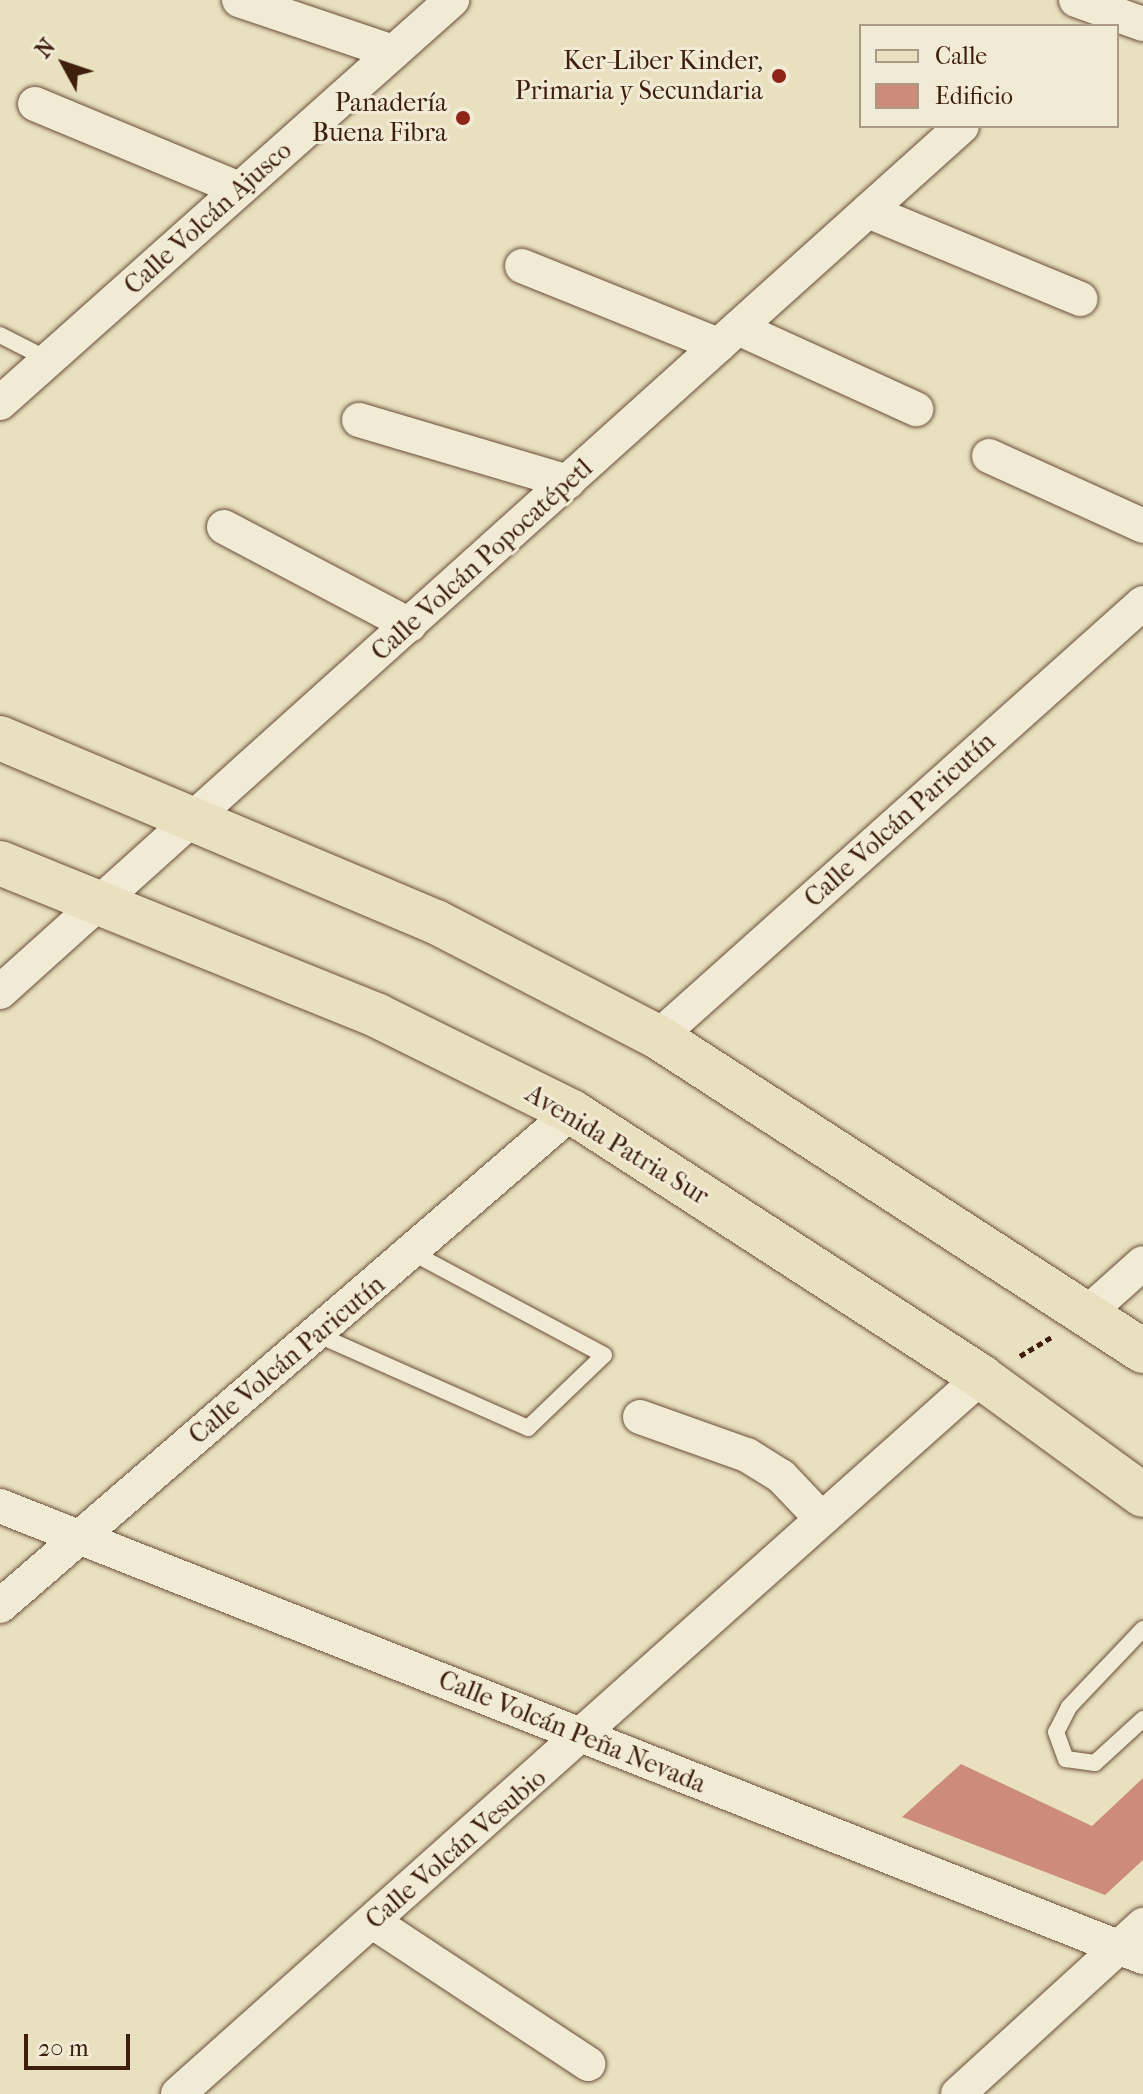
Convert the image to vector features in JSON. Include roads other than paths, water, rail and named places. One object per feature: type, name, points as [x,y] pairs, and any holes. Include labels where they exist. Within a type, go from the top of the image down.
[{"type":"main road","points":[[0,738],[196,817],[436,922],[658,1037],[1143,1351]]},
{"type":"main road","name":"Avenida Patria Sur","points":[[0,863],[378,1016],[572,1112],[981,1377],[1143,1495]]},
{"type":"street","points":[[239,0],[393,52]]},
{"type":"street","name":"Calle Volcán Ajusco","points":[[0,403],[452,0]]},
{"type":"street","points":[[1086,8],[1143,24]]},
{"type":"street","points":[[35,104],[239,189]]},
{"type":"street","name":"Calle Volcán Popocatépetl","points":[[0,992],[960,128]]},
{"type":"street","points":[[868,211],[1080,299]]},
{"type":"street","points":[[522,266],[729,337],[916,409]]},
{"type":"street","points":[[359,420],[568,482]]},
{"type":"street","points":[[989,456],[1143,526]]},
{"type":"street","points":[[224,527],[410,625]]},
{"type":"street","name":"Calle Volcán Paricutín","points":[[658,1037],[1143,603]]},
{"type":"street","name":"Calle Volcán Paricutín","points":[[0,1606],[413,1253],[572,1112]]},
{"type":"street","points":[[1086,1314],[1143,1263]]},
{"type":"street","name":"Calle Volcán Vesubio","points":[[178,2094],[584,1736],[819,1516],[981,1377]]},
{"type":"street","points":[[640,1417],[747,1455],[781,1476],[819,1516]]},
{"type":"street","name":"Calle Volcán Peña Nevada","points":[[0,1506],[1131,1952]]},
{"type":"street","points":[[373,1922],[588,2064]]},
{"type":"street","points":[[958,2094],[1131,1952],[1143,1925]]},
{"type":"lane","points":[[0,335],[49,360]]},
{"type":"lane","points":[[316,1334],[528,1428],[604,1355],[413,1253]]},
{"type":"lane","points":[[1143,1629],[1069,1707],[1056,1732],[1066,1759],[1095,1763],[1143,1719]]},
{"type":"place","name":"Ker-Liber Kinder, Primaria y Secundaria","points":[[779,76]]},
{"type":"place","name":"Panadería Buena Fibra","points":[[463,118]]}]
